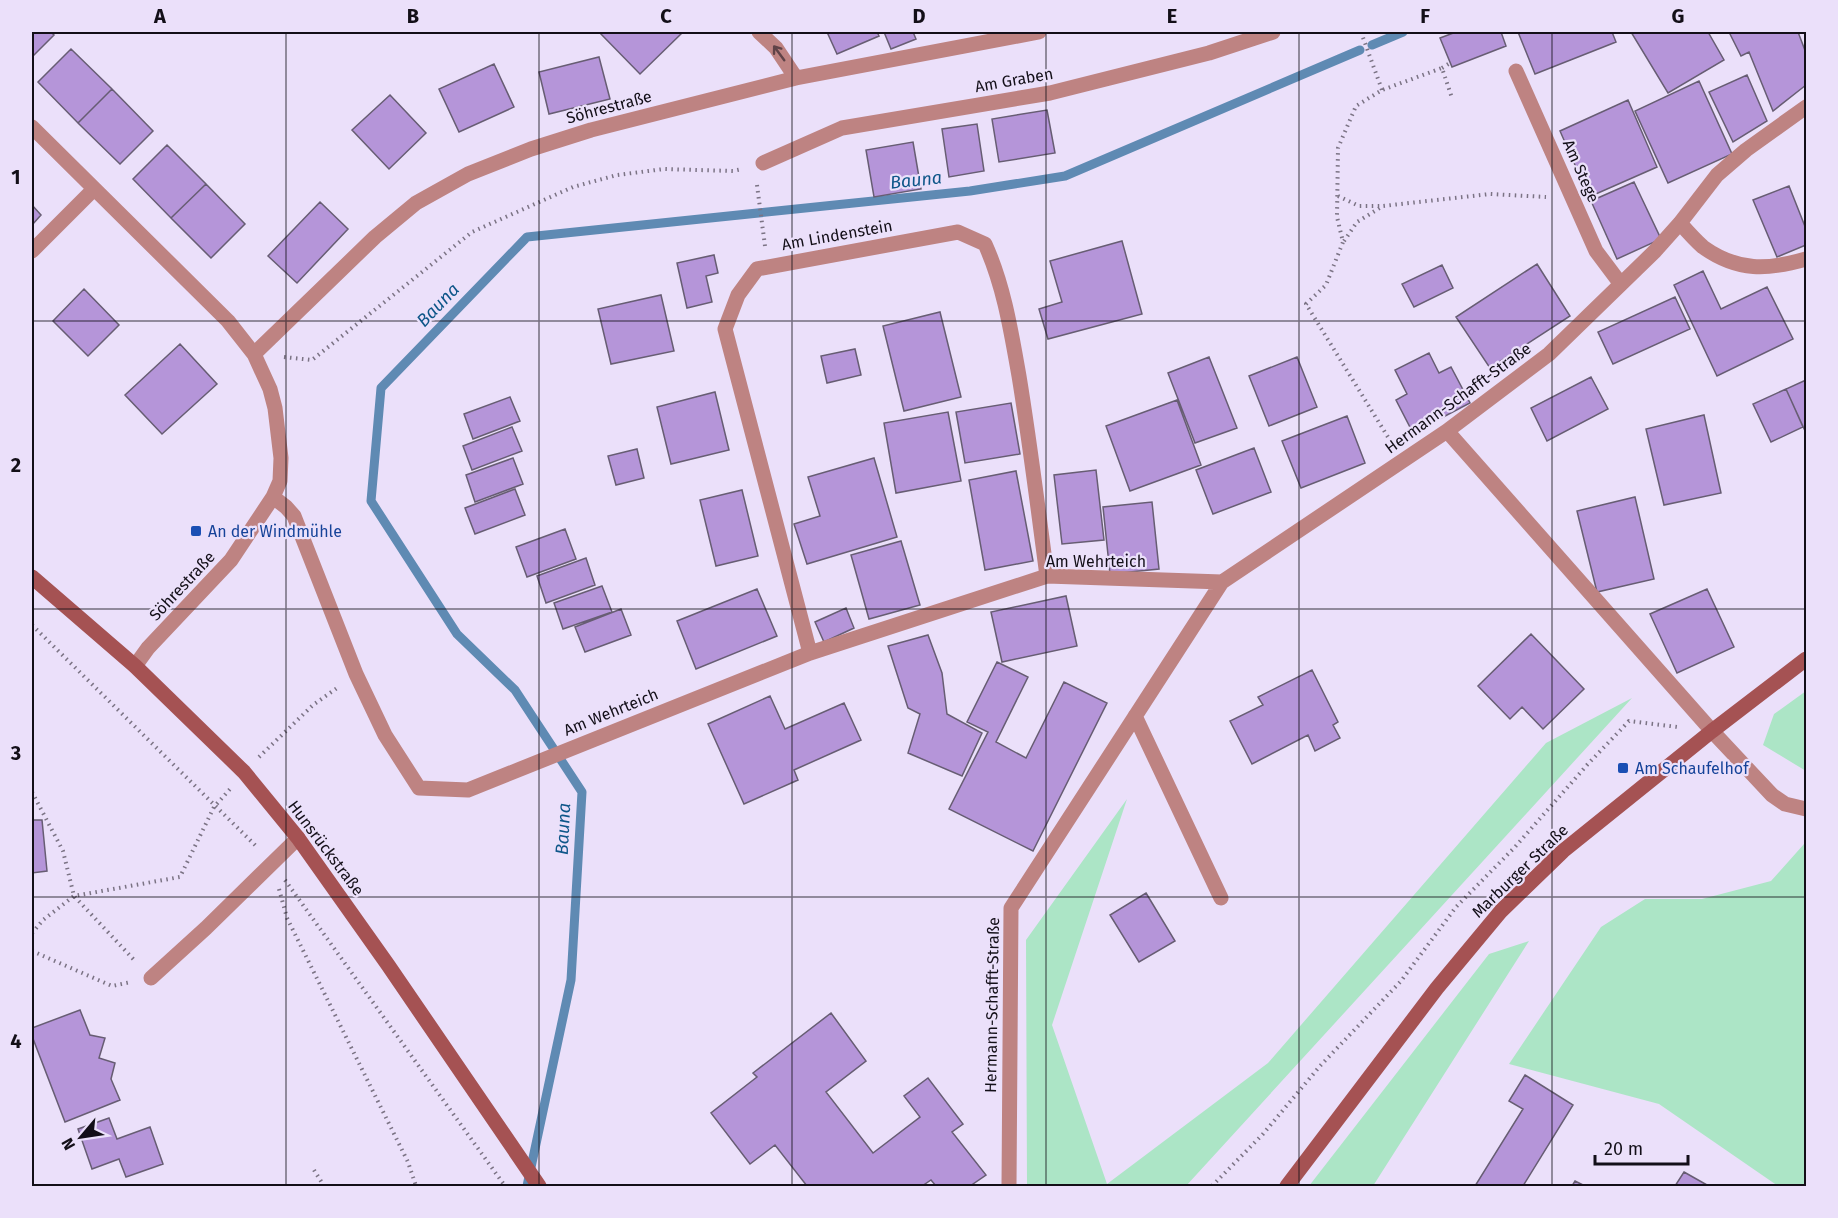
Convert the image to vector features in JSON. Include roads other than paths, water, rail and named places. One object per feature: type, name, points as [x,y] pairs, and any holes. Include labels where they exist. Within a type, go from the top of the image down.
[{"type":"street","points":[[759,32],[776,48],[796,78]]},
{"type":"street","name":"Söhrestraße","points":[[254,354],[375,237],[416,203],[468,174],[531,149],[591,130],[796,78],[1039,32]]},
{"type":"street","name":"Am Graben","points":[[763,163],[842,128],[1050,93],[1209,53],[1273,32]]},
{"type":"street","name":"Am Stege","points":[[1516,71],[1596,250],[1620,283]]},
{"type":"street","name":"Hermann-Schafft-Straße","points":[[1009,1186],[1011,908],[1222,582],[1447,430],[1549,354],[1655,251],[1717,175],[1746,150],[1806,107]]},
{"type":"street","points":[[32,127],[228,321],[254,354],[270,389],[275,408],[281,458],[280,481],[273,497]]},
{"type":"street","points":[[32,251],[94,189]]},
{"type":"street","points":[[1680,223],[1703,246],[1724,258],[1753,268],[1779,267],[1806,259]]},
{"type":"street","name":"Am Lindenstein","points":[[810,652],[725,329],[738,295],[757,269],[958,232],[986,244],[997,270],[1008,312],[1047,576]]},
{"type":"street","points":[[1447,430],[1712,732],[1772,795],[1785,804],[1806,808]]},
{"type":"street","name":"Söhrestraße","points":[[135,666],[148,648],[231,560],[273,497]]},
{"type":"street","name":"Am Wehrteich","points":[[273,497],[286,507],[300,528],[356,675],[386,735],[419,788],[468,790],[810,652],[1047,576],[1222,582]]},
{"type":"street","name":"Hunsrückstraße","points":[[32,577],[135,666],[244,772],[298,838],[388,965],[538,1186]]},
{"type":"street","name":"Marburger Straße","points":[[1287,1186],[1437,988],[1501,911],[1563,851],[1806,659]]},
{"type":"street","points":[[1135,716],[1221,898]]},
{"type":"street","points":[[151,978],[298,838]]},
{"type":"waterway","name":"Bauna","points":[[1372,45],[1403,32]]},
{"type":"waterway","name":"Bauna","points":[[527,1186],[571,980],[582,792],[515,690],[457,634],[371,501],[381,388],[527,237],[970,191],[1065,176],[1360,50]]},
{"type":"place","name":"An der Windmühle","points":[[196,531]]},
{"type":"place","name":"Am Schaufelhof","points":[[1623,768]]}]
